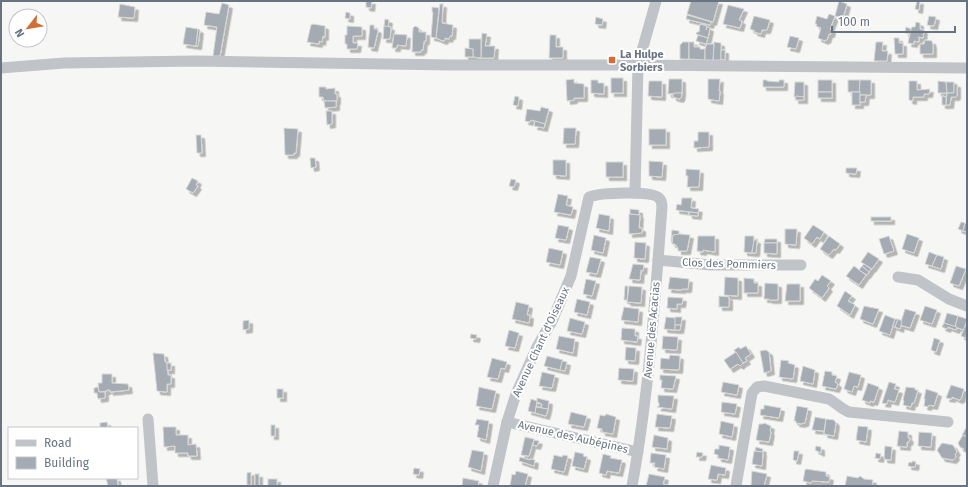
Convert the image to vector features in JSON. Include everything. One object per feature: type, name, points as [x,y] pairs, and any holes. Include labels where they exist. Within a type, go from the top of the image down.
[{"type":"street","points":[[635,193],[638,65],[656,1]]},
{"type":"street","points":[[1,68],[64,62],[196,61],[452,65],[967,68]]},
{"type":"street","name":"Avenue des Acacias","points":[[632,486],[638,452],[648,370],[662,207],[660,199],[655,195],[635,193]]},
{"type":"street","name":"Avenue Chant d'Oiseaux","points":[[493,486],[516,394],[525,370],[552,321],[571,276],[589,197],[604,194],[635,193]]},
{"type":"street","name":"Clos des Pommiers","points":[[658,260],[711,265],[801,265]]},
{"type":"street","points":[[898,277],[918,280],[949,299],[967,306]]},
{"type":"street","points":[[736,486],[752,393],[757,388],[764,386],[829,399],[835,402],[842,409],[849,412],[948,422]]},
{"type":"street","points":[[148,419],[153,486]]},
{"type":"street","name":"Avenue des Aubépines","points":[[508,422],[638,452]]},
{"type":"building","points":[[366,1],[372,1],[371,8],[366,7]]},
{"type":"building","points":[[691,1],[719,1],[713,22],[687,14]]},
{"type":"building","points":[[839,1],[847,4],[843,18],[835,16]]},
{"type":"building","points":[[917,1],[920,1],[919,10],[915,9]]},
{"type":"building","points":[[222,3],[229,5],[220,56],[213,56],[217,27],[204,25],[206,12],[219,14]]},
{"type":"building","points":[[120,4],[135,7],[134,18],[118,17]]},
{"type":"building","points":[[440,4],[443,4],[442,23],[453,25],[452,36],[450,36],[449,39],[445,38],[443,41],[436,38]]},
{"type":"building","points":[[728,5],[744,9],[739,20],[742,21],[740,28],[723,24]]},
{"type":"building","points":[[432,7],[439,8],[436,38],[431,37]]},
{"type":"building","points":[[346,12],[350,13],[350,19],[345,18]]},
{"type":"building","points":[[829,14],[835,16],[830,29],[832,30],[831,34],[829,34],[827,40],[825,41],[818,38],[821,28],[815,24],[817,16],[827,19]]},
{"type":"building","points":[[687,15],[711,22],[710,25],[686,19]]},
{"type":"building","points":[[754,16],[770,20],[767,30],[762,30],[761,34],[750,29]]},
{"type":"building","points":[[929,16],[936,17],[934,26],[927,25]]},
{"type":"building","points":[[596,17],[603,19],[602,25],[595,24]]},
{"type":"building","points":[[385,19],[389,20],[388,27],[384,26]]},
{"type":"building","points":[[916,22],[920,23],[920,29],[924,30],[923,38],[918,37],[919,42],[914,41],[914,44],[908,43],[911,29],[912,27],[915,27]]},
{"type":"building","points":[[700,24],[707,26],[706,30],[707,27],[710,28],[708,38],[696,34],[699,32]]},
{"type":"building","points":[[311,25],[325,26],[325,37],[323,36],[322,42],[319,41],[319,44],[307,42]]},
{"type":"building","points":[[370,25],[374,25],[374,29],[377,29],[378,31],[374,48],[368,47]]},
{"type":"building","points":[[347,26],[362,27],[362,36],[353,36],[353,43],[358,43],[357,49],[347,49],[347,44],[345,44],[345,35],[347,35]]},
{"type":"building","points":[[384,26],[391,27],[390,39],[383,39]]},
{"type":"building","points":[[415,26],[419,28],[419,32],[426,32],[426,41],[424,41],[423,50],[421,50],[421,52],[412,52],[413,28]]},
{"type":"building","points":[[186,27],[198,29],[196,46],[183,44]]},
{"type":"building","points":[[906,27],[911,29],[910,34],[905,33]]},
{"type":"building","points":[[198,29],[200,30],[198,46],[196,46]]},
{"type":"building","points":[[482,33],[487,34],[485,46],[495,46],[494,58],[481,58]]},
{"type":"building","points":[[394,34],[407,35],[406,46],[397,45],[397,48],[392,48]]},
{"type":"building","points":[[550,35],[556,35],[556,47],[563,47],[563,58],[549,58]]},
{"type":"building","points":[[698,35],[708,38],[706,44],[696,41]]},
{"type":"building","points":[[790,36],[799,38],[796,49],[787,47]]},
{"type":"building","points":[[894,38],[899,38],[899,43],[903,43],[903,54],[895,54]]},
{"type":"building","points":[[469,39],[481,39],[481,58],[473,57],[473,49],[469,49]]},
{"type":"building","points":[[925,40],[932,41],[933,54],[920,54],[920,44],[924,44]]},
{"type":"building","points":[[683,42],[689,42],[689,59],[680,59],[680,45]]},
{"type":"building","points":[[689,42],[694,42],[694,47],[705,49],[705,60],[689,59]]},
{"type":"building","points":[[714,42],[721,43],[721,60],[713,60]]},
{"type":"building","points":[[876,42],[883,42],[882,51],[888,51],[887,61],[874,61]]},
{"type":"building","points":[[707,44],[714,44],[713,60],[705,60],[705,49]]},
{"type":"building","points":[[465,48],[473,49],[473,57],[465,57]]},
{"type":"building","points":[[721,50],[725,50],[725,60],[721,59]]},
{"type":"building","points":[[611,78],[623,78],[623,93],[611,93]]},
{"type":"building","points":[[574,79],[574,83],[584,84],[584,98],[574,98],[574,100],[567,101],[566,80]]},
{"type":"building","points":[[669,79],[682,79],[682,93],[668,94]]},
{"type":"building","points":[[708,79],[720,79],[719,101],[708,99]]},
{"type":"building","points":[[591,80],[598,80],[598,83],[604,83],[604,94],[591,93]]},
{"type":"building","points":[[763,80],[779,82],[779,80],[784,80],[784,87],[763,87]]},
{"type":"building","points":[[818,80],[832,80],[832,92],[818,92]]},
{"type":"building","points":[[848,80],[860,80],[860,92],[848,92]]},
{"type":"building","points":[[860,80],[871,80],[871,95],[859,95]]},
{"type":"building","points":[[649,81],[662,81],[662,97],[648,96]]},
{"type":"building","points":[[909,81],[917,81],[917,90],[930,89],[929,94],[924,94],[924,97],[913,97],[913,101],[909,100]]},
{"type":"building","points":[[938,81],[946,82],[947,93],[938,93]]},
{"type":"building","points":[[795,82],[804,82],[804,97],[794,97]]},
{"type":"building","points":[[946,82],[954,82],[954,93],[947,93]]},
{"type":"building","points":[[954,84],[957,84],[957,96],[951,97],[950,105],[946,105],[947,93],[954,93]]},
{"type":"building","points":[[319,87],[326,87],[326,89],[335,88],[337,101],[324,101],[323,97],[319,97]]},
{"type":"building","points":[[818,92],[832,92],[832,98],[818,98]]},
{"type":"building","points":[[852,92],[860,92],[860,105],[852,105]]},
{"type":"building","points":[[682,93],[681,98],[679,99],[673,97],[673,94]]},
{"type":"building","points":[[860,95],[866,95],[865,102],[860,102]]},
{"type":"building","points":[[515,96],[519,97],[518,106],[513,105]]},
{"type":"building","points":[[796,96],[804,97],[804,100],[795,100]]},
{"type":"building","points":[[942,96],[946,97],[946,105],[942,105]]},
{"type":"building","points":[[324,101],[336,101],[336,107],[325,108]]},
{"type":"building","points":[[541,107],[549,109],[545,124],[531,120],[530,122],[525,121],[527,109],[540,111]]},
{"type":"building","points":[[326,111],[332,111],[332,124],[327,125]]},
{"type":"building","points":[[535,121],[545,124],[544,128],[534,126]]},
{"type":"building","points":[[284,128],[298,129],[296,153],[294,153],[294,155],[285,155]]},
{"type":"building","points":[[564,128],[576,128],[575,144],[563,144]]},
{"type":"building","points":[[649,129],[666,129],[666,145],[649,145]]},
{"type":"building","points":[[698,132],[709,132],[709,147],[694,148],[694,141],[698,141]]},
{"type":"building","points":[[196,135],[201,135],[202,153],[197,153]]},
{"type":"building","points":[[310,158],[315,158],[316,167],[311,168]]},
{"type":"building","points":[[553,160],[566,160],[566,176],[553,175]]},
{"type":"building","points":[[649,161],[663,162],[662,177],[649,176]]},
{"type":"building","points":[[606,162],[623,162],[623,177],[606,177]]},
{"type":"building","points":[[846,168],[857,168],[856,174],[846,173]]},
{"type":"building","points":[[686,169],[700,170],[699,187],[687,187],[688,176],[686,176]]},
{"type":"building","points":[[192,178],[198,181],[196,185],[198,186],[193,193],[186,189]]},
{"type":"building","points":[[511,179],[516,180],[514,187],[509,186]]},
{"type":"building","points":[[558,194],[568,196],[566,205],[573,207],[571,215],[554,212]]},
{"type":"building","points":[[682,198],[692,198],[691,208],[699,209],[698,213],[676,210],[677,204],[681,205]]},
{"type":"building","points":[[630,209],[639,210],[639,215],[630,214]]},
{"type":"building","points":[[689,212],[698,213],[698,216],[689,215]]},
{"type":"building","points":[[599,214],[610,216],[609,231],[596,228]]},
{"type":"building","points":[[629,214],[640,215],[639,228],[642,228],[642,233],[629,234]]},
{"type":"building","points":[[871,217],[891,217],[891,221],[871,221]]},
{"type":"building","points":[[961,222],[965,223],[963,231],[958,229]]},
{"type":"building","points":[[965,223],[967,224],[967,232],[963,231]]},
{"type":"building","points":[[558,225],[569,227],[566,240],[555,238]]},
{"type":"building","points":[[813,225],[824,232],[820,239],[817,237],[812,244],[804,238]]},
{"type":"building","points":[[785,229],[797,229],[796,245],[785,244]]},
{"type":"building","points":[[672,230],[679,231],[679,235],[673,235],[671,242]]},
{"type":"building","points":[[907,234],[919,238],[914,253],[902,249]]},
{"type":"building","points":[[594,235],[606,238],[603,253],[591,250]]},
{"type":"building","points":[[673,235],[690,235],[687,251],[678,251],[675,244],[672,244]]},
{"type":"building","points":[[698,236],[715,236],[715,252],[703,250],[703,252],[697,251]]},
{"type":"building","points":[[745,236],[754,236],[752,253],[744,252]]},
{"type":"building","points":[[829,236],[840,244],[836,250],[834,249],[829,255],[820,249]]},
{"type":"building","points":[[889,236],[894,251],[884,254],[879,239]]},
{"type":"building","points":[[765,239],[777,239],[777,243],[764,243]]},
{"type":"building","points":[[754,240],[757,240],[756,253],[752,253]]},
{"type":"building","points":[[635,242],[646,243],[645,259],[634,258]]},
{"type":"building","points":[[764,243],[777,243],[777,254],[764,253]]},
{"type":"building","points":[[549,248],[563,251],[560,265],[546,262]]},
{"type":"building","points":[[868,252],[879,259],[872,269],[861,262]]},
{"type":"building","points":[[929,252],[937,255],[932,266],[925,264]]},
{"type":"building","points":[[937,255],[944,257],[941,269],[932,266]]},
{"type":"building","points":[[590,257],[601,259],[597,274],[586,272]]},
{"type":"building","points":[[633,264],[644,265],[643,271],[641,270],[640,280],[629,279]]},
{"type":"building","points":[[864,264],[871,269],[869,272],[862,266]]},
{"type":"building","points":[[854,266],[866,275],[859,285],[846,276]]},
{"type":"building","points":[[862,266],[869,272],[867,275],[859,270]]},
{"type":"building","points":[[956,266],[966,269],[959,286],[950,283]]},
{"type":"building","points":[[822,275],[831,281],[827,286],[829,288],[822,298],[809,288],[815,279],[818,281]]},
{"type":"building","points":[[670,277],[689,279],[688,289],[668,289]]},
{"type":"building","points":[[725,277],[738,278],[738,296],[724,295]]},
{"type":"building","points":[[744,278],[754,279],[754,283],[758,283],[758,293],[744,293]]},
{"type":"building","points":[[586,279],[596,281],[592,296],[583,294]]},
{"type":"building","points":[[765,283],[778,284],[778,300],[764,299]]},
{"type":"building","points":[[787,284],[800,284],[800,301],[785,301]]},
{"type":"building","points":[[625,286],[628,286],[627,300],[624,300]]},
{"type":"building","points":[[629,286],[642,287],[641,303],[627,302]]},
{"type":"building","points":[[845,291],[852,296],[848,301],[855,305],[850,315],[837,306]]},
{"type":"building","points":[[719,296],[729,297],[729,307],[719,307]]},
{"type":"building","points":[[668,297],[683,298],[682,304],[677,304],[677,309],[667,308]]},
{"type":"building","points":[[577,299],[590,302],[587,315],[574,312]]},
{"type":"building","points":[[516,302],[529,305],[527,315],[530,315],[529,323],[512,319]]},
{"type":"building","points":[[864,306],[879,309],[873,324],[860,319]]},
{"type":"building","points":[[925,306],[937,310],[932,324],[920,320]]},
{"type":"building","points":[[624,307],[639,309],[638,322],[621,320]]},
{"type":"building","points":[[905,309],[916,312],[910,328],[900,325]]},
{"type":"building","points":[[947,313],[958,316],[955,327],[944,323]]},
{"type":"building","points":[[885,315],[895,319],[890,335],[879,331]]},
{"type":"building","points":[[958,316],[967,319],[964,330],[955,327]]},
{"type":"building","points":[[666,317],[676,318],[675,330],[664,329]]},
{"type":"building","points":[[675,317],[682,317],[681,325],[675,325]]},
{"type":"building","points":[[570,318],[585,322],[582,334],[567,331]]},
{"type":"building","points":[[895,319],[898,319],[895,327],[893,326]]},
{"type":"building","points":[[898,319],[902,321],[900,329],[895,327]]},
{"type":"building","points":[[249,320],[249,329],[243,330],[243,321]]},
{"type":"building","points":[[944,323],[957,327],[956,330],[948,327],[947,329],[942,327]]},
{"type":"building","points":[[675,325],[681,325],[680,330],[675,330]]},
{"type":"building","points":[[965,326],[967,327],[966,338],[961,336]]},
{"type":"building","points":[[622,328],[635,329],[635,336],[638,336],[637,342],[621,340]]},
{"type":"building","points":[[509,330],[519,333],[515,348],[505,346]]},
{"type":"building","points":[[471,334],[477,335],[476,339],[470,338]]},
{"type":"building","points":[[559,336],[575,339],[573,353],[556,349]]},
{"type":"building","points":[[663,336],[678,337],[677,350],[662,349]]},
{"type":"building","points":[[934,338],[940,340],[936,352],[931,350]]},
{"type":"building","points":[[746,346],[751,354],[745,358],[747,361],[743,363],[734,350],[739,347],[740,349]]},
{"type":"building","points":[[626,347],[636,348],[635,361],[625,360]]},
{"type":"building","points":[[766,350],[769,352],[771,371],[764,373],[760,351]]},
{"type":"building","points":[[736,352],[743,363],[740,366],[738,364],[730,369],[724,360]]},
{"type":"building","points":[[153,353],[164,354],[165,362],[167,362],[168,375],[171,375],[171,384],[167,384],[167,392],[157,391]]},
{"type":"building","points":[[670,355],[680,356],[679,370],[660,369],[661,358],[669,359]]},
{"type":"building","points":[[547,356],[563,360],[560,370],[544,366]]},
{"type":"building","points":[[492,358],[507,362],[505,369],[501,368],[498,379],[487,377]]},
{"type":"building","points":[[781,360],[789,361],[788,363],[795,365],[793,379],[779,377]]},
{"type":"building","points":[[562,361],[567,362],[565,371],[560,370]]},
{"type":"building","points":[[167,363],[171,363],[171,370],[167,370]]},
{"type":"building","points":[[803,366],[815,370],[813,384],[800,381]]},
{"type":"building","points":[[619,368],[634,369],[633,381],[618,380]]},
{"type":"building","points":[[825,371],[832,372],[832,375],[837,376],[835,382],[838,384],[836,389],[822,386]]},
{"type":"building","points":[[542,372],[555,375],[552,388],[539,386]]},
{"type":"building","points":[[849,372],[861,375],[858,387],[854,386],[852,392],[844,389]]},
{"type":"building","points":[[102,374],[112,374],[112,383],[128,384],[129,390],[110,392],[110,390],[107,390],[99,392],[98,383],[102,383]]},
{"type":"building","points":[[660,375],[676,376],[673,389],[661,388],[662,380],[660,380]]},
{"type":"building","points":[[723,382],[739,385],[737,395],[721,392]]},
{"type":"building","points":[[889,382],[896,384],[894,389],[899,390],[895,402],[888,400],[887,404],[882,403]]},
{"type":"building","points":[[868,383],[879,387],[874,402],[870,401],[870,403],[862,400]]},
{"type":"building","points":[[951,385],[964,389],[961,399],[959,400],[952,397],[952,399],[946,398]]},
{"type":"building","points":[[98,387],[99,392],[105,392],[105,398],[98,399],[97,393],[94,393],[94,388]]},
{"type":"building","points":[[479,387],[496,391],[492,409],[476,406]]},
{"type":"building","points":[[906,387],[915,388],[915,390],[918,390],[914,403],[912,403],[911,407],[903,405]]},
{"type":"building","points":[[277,389],[283,389],[283,398],[277,398]]},
{"type":"building","points":[[926,389],[938,393],[934,406],[924,406]]},
{"type":"building","points":[[658,395],[674,396],[672,409],[657,407],[659,406]]},
{"type":"building","points":[[537,398],[549,401],[548,409],[541,408],[542,404],[537,402]]},
{"type":"building","points":[[531,399],[537,401],[535,413],[528,411]]},
{"type":"building","points":[[722,402],[737,404],[735,414],[721,412]]},
{"type":"building","points":[[764,405],[781,408],[779,418],[760,415],[761,409],[764,409]]},
{"type":"building","points":[[797,406],[808,408],[805,423],[796,423],[796,421],[794,421]]},
{"type":"building","points":[[536,407],[548,409],[546,416],[535,413]]},
{"type":"building","points":[[571,412],[587,416],[584,427],[568,424]]},
{"type":"building","points":[[606,414],[616,417],[613,434],[602,432],[602,429],[597,428],[600,415],[605,416]]},
{"type":"building","points":[[657,414],[672,416],[670,428],[655,427]]},
{"type":"building","points":[[815,417],[826,419],[824,431],[812,430]]},
{"type":"building","points":[[477,419],[489,421],[486,440],[477,437],[479,425],[475,425]]},
{"type":"building","points":[[826,419],[834,420],[836,423],[834,436],[824,434]]},
{"type":"building","points":[[721,421],[734,424],[732,437],[719,434]]},
{"type":"building","points":[[107,422],[108,427],[100,427],[100,423]]},
{"type":"building","points":[[764,423],[771,426],[769,442],[756,440],[759,424]]},
{"type":"building","points":[[271,425],[275,425],[275,436],[271,436]]},
{"type":"building","points":[[858,426],[868,427],[866,442],[856,440]]},
{"type":"building","points":[[967,426],[967,437],[962,435]]},
{"type":"building","points":[[163,427],[176,427],[176,435],[188,435],[188,445],[196,444],[197,456],[188,456],[188,453],[175,453],[175,446],[164,447]]},
{"type":"building","points":[[899,431],[908,432],[908,438],[910,438],[909,442],[907,442],[907,447],[897,446]]},
{"type":"building","points":[[919,432],[932,433],[931,447],[918,446]]},
{"type":"building","points":[[654,435],[668,438],[667,449],[652,447]]},
{"type":"building","points":[[963,435],[967,437],[967,453],[963,451],[964,449],[960,447],[958,443]]},
{"type":"building","points":[[525,437],[534,439],[529,456],[521,455]]},
{"type":"building","points":[[534,440],[539,441],[537,446],[533,445]]},
{"type":"building","points":[[942,443],[953,445],[957,452],[955,454],[956,457],[953,460],[942,458],[937,450]]},
{"type":"building","points":[[719,445],[730,447],[728,460],[718,458],[718,455],[714,454],[715,449],[719,449]]},
{"type":"building","points":[[816,446],[821,447],[821,453],[815,450]]},
{"type":"building","points":[[885,446],[892,447],[891,460],[884,459]]},
{"type":"building","points":[[756,447],[763,449],[762,452],[755,451]]},
{"type":"building","points":[[472,450],[484,452],[481,471],[468,467]]},
{"type":"building","points":[[754,451],[763,452],[762,466],[752,464]]},
{"type":"building","points":[[794,451],[799,451],[797,461],[793,460]]},
{"type":"building","points":[[575,452],[584,454],[583,456],[587,457],[584,469],[572,466]]},
{"type":"building","points":[[697,452],[703,453],[702,457],[696,457]]},
{"type":"building","points":[[651,453],[666,455],[664,469],[654,467],[655,463],[650,463]]},
{"type":"building","points":[[876,453],[881,454],[880,459],[875,458]]},
{"type":"building","points":[[603,454],[611,456],[610,458],[622,460],[619,473],[607,471],[606,475],[599,473]]},
{"type":"building","points":[[554,455],[562,457],[563,455],[568,456],[564,472],[551,469]]},
{"type":"building","points":[[520,457],[535,460],[534,466],[519,461]]},
{"type":"building","points":[[912,461],[916,462],[915,467],[908,466],[909,462],[912,463]]},
{"type":"building","points":[[711,465],[726,468],[725,475],[718,474],[717,480],[708,479]]},
{"type":"building","points":[[414,468],[420,469],[419,475],[413,474]]},
{"type":"building","points":[[806,469],[826,472],[826,476],[830,477],[829,482],[812,481],[811,483],[803,481]]},
{"type":"building","points":[[516,471],[528,474],[525,486],[510,486],[512,474],[515,475]]},
{"type":"building","points":[[752,471],[767,474],[764,486],[751,486]]},
{"type":"building","points":[[251,472],[251,485],[247,485],[247,473]]},
{"type":"building","points":[[255,474],[259,474],[259,486],[255,486]]},
{"type":"building","points":[[649,474],[665,477],[663,484],[668,485],[646,486]]},
{"type":"building","points":[[847,476],[858,478],[860,476],[864,479],[873,480],[872,486],[845,486]]},
{"type":"building","points":[[463,478],[479,481],[478,486],[462,486]]},
{"type":"building","points":[[106,479],[117,479],[118,486],[108,486]]},
{"type":"building","points":[[268,479],[277,479],[277,486],[268,486]]},
{"type":"place","name":"La Hulpe Sorbiers","points":[[612,60]]}]
